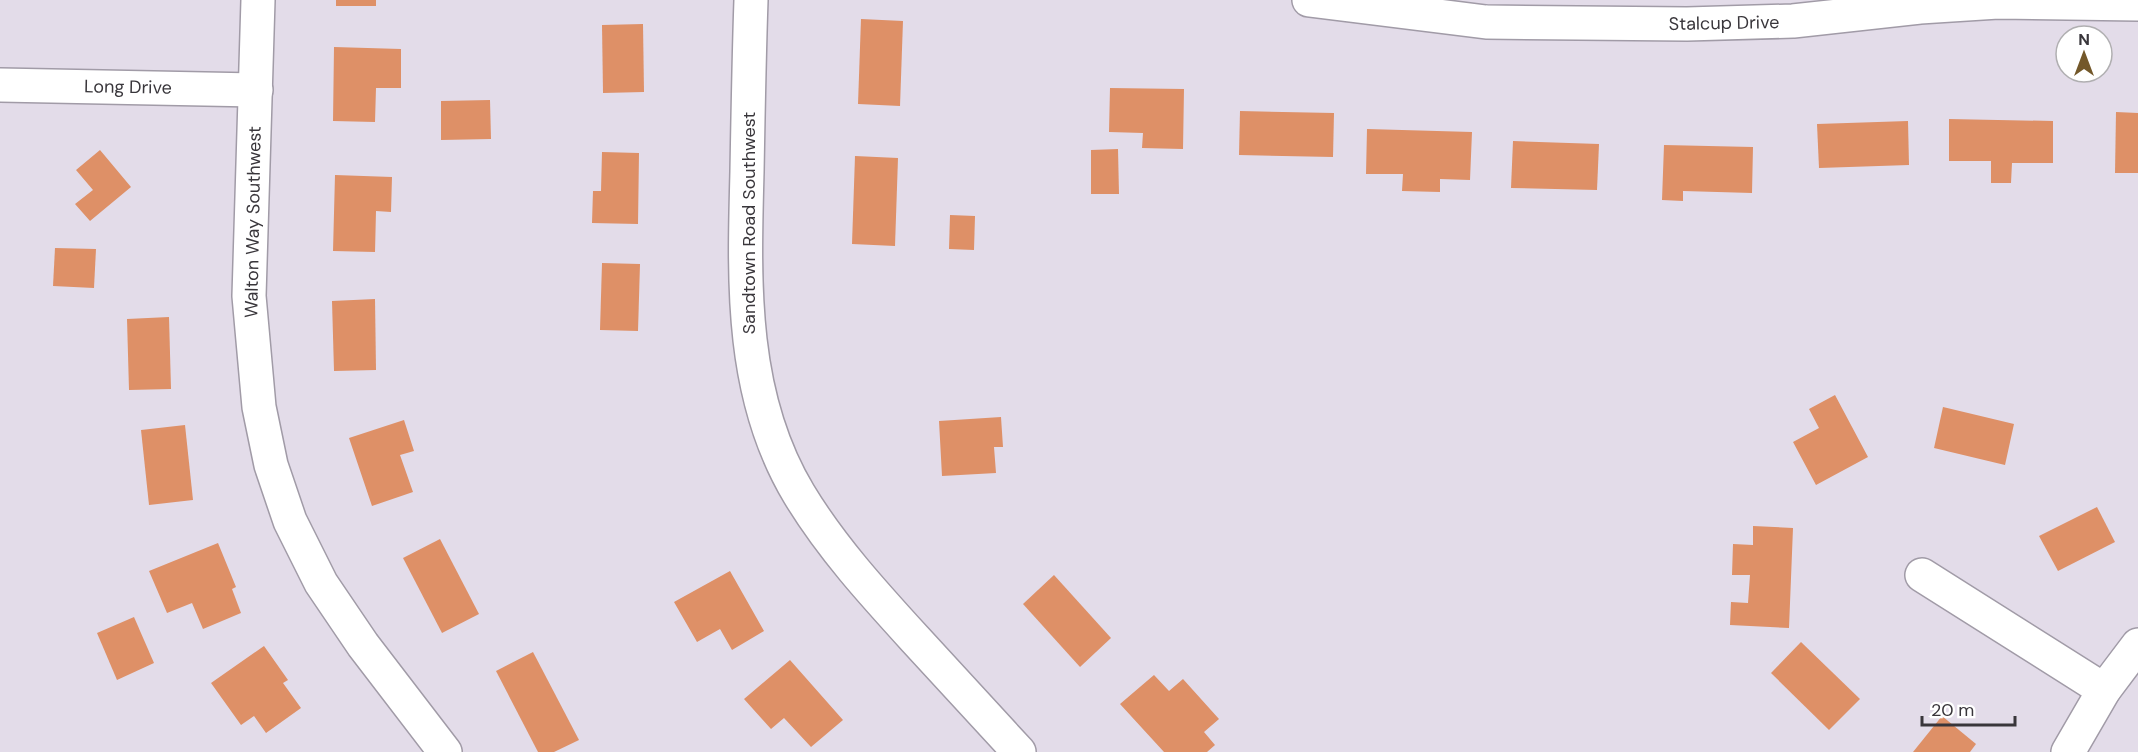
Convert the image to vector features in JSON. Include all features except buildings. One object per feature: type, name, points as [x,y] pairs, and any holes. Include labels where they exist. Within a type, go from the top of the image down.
[{"type":"street","name":"Walton Way Southwest","points":[[258,0],[249,296],[260,407],[271,465],[290,521],[321,583],[363,645],[445,752]]},
{"type":"street","name":"Sandtown Road Southwest","points":[[751,0],[746,309],[752,362],[762,406],[778,452],[798,493],[865,585],[1019,752]]},
{"type":"street","name":"Stalcup Drive","points":[[1310,0],[1486,22],[1687,24],[1793,21],[1920,7],[1998,2],[2138,4]]},
{"type":"street","name":"Long Drive","points":[[0,85],[256,90]]},
{"type":"street","points":[[1922,575],[2104,690]]},
{"type":"street","points":[[2068,752],[2104,690],[2138,645]]}]
